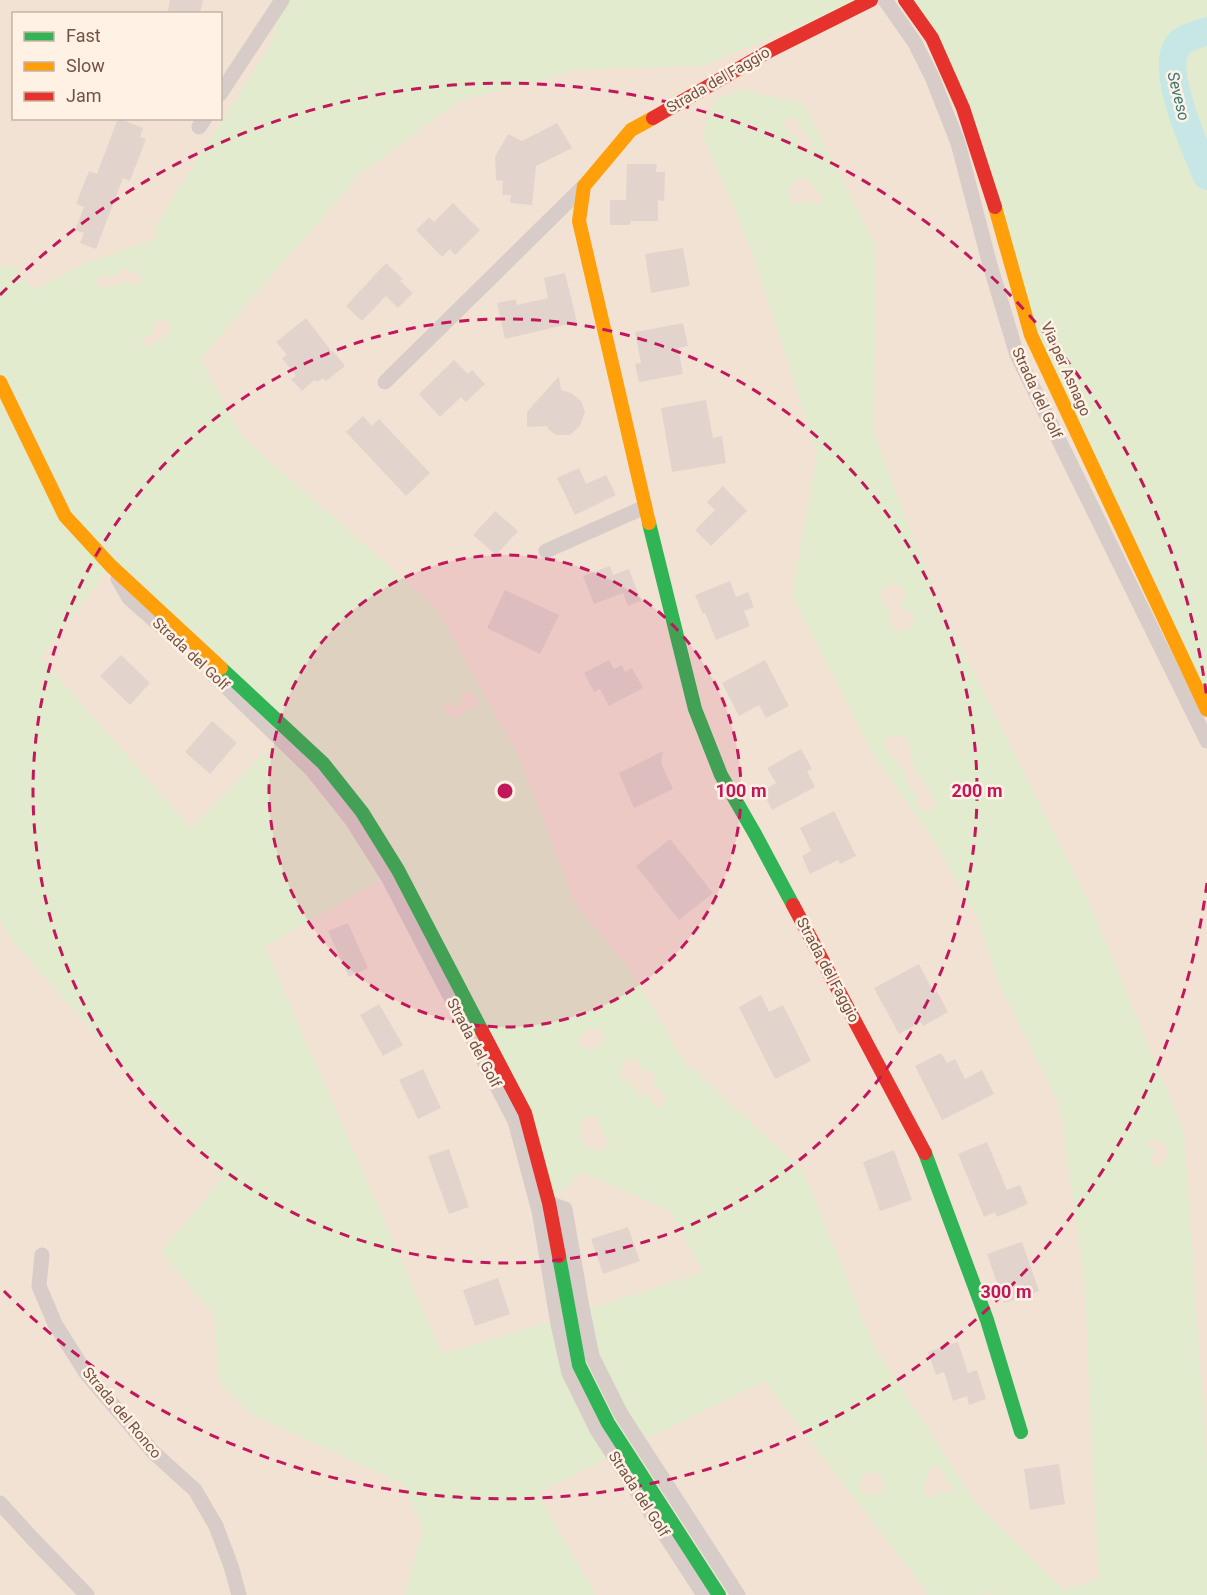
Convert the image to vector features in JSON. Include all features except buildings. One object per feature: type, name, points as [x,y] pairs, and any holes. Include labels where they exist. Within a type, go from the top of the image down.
[{"type":"street","points":[[222,91],[282,0]]},
{"type":"street","name":"Strada del Faggio","points":[[385,382],[584,186],[631,130],[771,50],[871,0]]},
{"type":"street","name":"Strada del Golf","points":[[885,0],[915,43],[932,77],[958,143],[990,265],[1017,355],[1207,741]]},
{"type":"street","name":"Via per Asnago","points":[[905,0],[932,38],[963,108],[999,220],[1031,335],[1207,710]]},
{"type":"street","name":"Strada del Faggio","points":[[584,186],[579,221],[645,507],[695,709],[721,774],[925,1154],[987,1320],[1021,1432]]},
{"type":"street","name":"Strada del Golf","points":[[0,382],[65,516],[111,566],[323,763],[362,812],[398,870],[525,1113],[549,1203],[579,1365],[608,1423],[719,1595]]},
{"type":"street","points":[[546,551],[645,507]]},
{"type":"street","name":"Strada del Golf","points":[[111,566],[129,598],[179,642],[312,770],[351,819],[388,877],[515,1121],[539,1210],[558,1324],[569,1373],[597,1430],[704,1595]]},
{"type":"street","name":"Strada del Golf","points":[[549,1203],[565,1209],[592,1356],[621,1414],[738,1595]]},
{"type":"street","name":"Strada del Ronco","points":[[42,1255],[39,1286],[55,1324],[86,1373],[130,1426],[153,1452],[195,1490],[216,1526],[239,1595]]},
{"type":"street","points":[[0,1503],[87,1595]]},
{"type":"shaded area","points":[[0,0],[912,0],[1207,678],[1207,1595],[0,1595]]},
{"type":"green space","points":[[283,0],[863,0],[702,66],[583,69],[459,101],[360,174],[200,359],[242,436],[435,607],[519,756],[575,903],[630,969],[682,1059],[804,1172],[873,1344],[976,1503],[1063,1589],[1099,1579],[1085,1288],[1060,1106],[997,980],[979,920],[932,838],[873,754],[792,595],[817,454],[754,256],[702,134],[714,100],[742,90],[803,103],[876,246],[874,433],[937,599],[1093,911],[1184,1132],[1207,1464],[1207,1595],[994,1595],[991,1593],[929,1595],[764,1381],[537,1493],[596,1595],[405,1595],[423,1529],[403,1484],[253,1415],[220,1384],[214,1315],[161,1252],[223,1177],[13,942],[0,920],[0,267],[16,267],[33,290],[88,262],[158,238],[155,226],[270,45]],"holes":[[[787,118],[794,118],[799,122],[813,144],[810,149],[801,148],[795,136],[787,131],[784,123]],[[805,178],[824,200],[820,203],[792,203],[789,195],[794,181]],[[124,267],[141,277],[140,285],[134,285],[128,281],[103,289],[97,286],[97,280],[101,275],[114,276]],[[169,321],[171,330],[166,336],[158,339],[153,346],[149,347],[142,343],[143,336],[150,337],[156,322]],[[111,566],[288,729],[191,828],[41,658]],[[894,583],[902,587],[905,595],[900,604],[903,609],[914,614],[913,626],[907,630],[896,631],[888,623],[891,610],[884,604],[881,590]],[[468,692],[474,695],[477,702],[476,707],[468,709],[460,717],[452,717],[443,709],[450,703],[454,708],[458,707],[463,694]],[[903,736],[910,743],[912,763],[917,775],[928,786],[936,805],[932,810],[923,810],[917,806],[918,795],[912,791],[906,781],[905,772],[885,749],[885,739]],[[398,870],[549,1203],[582,1172],[670,1211],[703,1272],[569,1316],[442,1354],[265,947]],[[601,1028],[605,1038],[602,1045],[589,1050],[577,1045],[582,1032]],[[627,1059],[636,1059],[643,1069],[654,1074],[656,1081],[654,1087],[660,1090],[665,1097],[664,1104],[660,1108],[654,1106],[650,1095],[639,1095],[633,1089],[632,1082],[621,1077],[621,1066]],[[594,1116],[600,1120],[600,1128],[609,1142],[606,1149],[597,1151],[586,1147],[580,1135],[582,1121]],[[1155,1138],[1167,1148],[1167,1159],[1156,1168],[1151,1164],[1151,1158],[1156,1152],[1147,1140]],[[935,1466],[946,1474],[945,1478],[953,1491],[948,1494],[938,1491],[934,1497],[928,1497],[923,1492],[923,1484],[930,1479],[926,1472]],[[865,1473],[877,1473],[884,1480],[884,1489],[876,1495],[862,1492],[860,1482]]]},
{"type":"green space","points":[[905,0],[1207,0],[1207,710],[1031,335],[963,108]]},
{"type":"waterway","name":"Seveso","points":[[1207,31],[1181,42],[1173,57],[1173,73],[1181,110],[1207,176]]},
{"type":"traffic: fast","points":[[649,523],[695,709],[721,775],[793,905]]},
{"type":"traffic: fast","points":[[221,668],[323,763],[362,812],[398,870],[482,1031]]},
{"type":"traffic: fast","points":[[925,1153],[987,1320],[1021,1432]]},
{"type":"traffic: fast","points":[[559,1256],[579,1365],[608,1423],[719,1595]]},
{"type":"traffic: slow","points":[[649,523],[579,221],[584,186],[631,130],[653,118]]},
{"type":"traffic: slow","points":[[995,207],[1031,335],[1207,710]]},
{"type":"traffic: slow","points":[[0,382],[65,516],[111,566],[221,668]]},
{"type":"traffic: jam","points":[[653,118],[771,50],[871,0]]},
{"type":"traffic: jam","points":[[905,0],[932,38],[963,108],[995,207]]},
{"type":"traffic: jam","points":[[793,905],[925,1153]]},
{"type":"traffic: jam","points":[[482,1031],[525,1113],[549,1203],[559,1256]]}]
